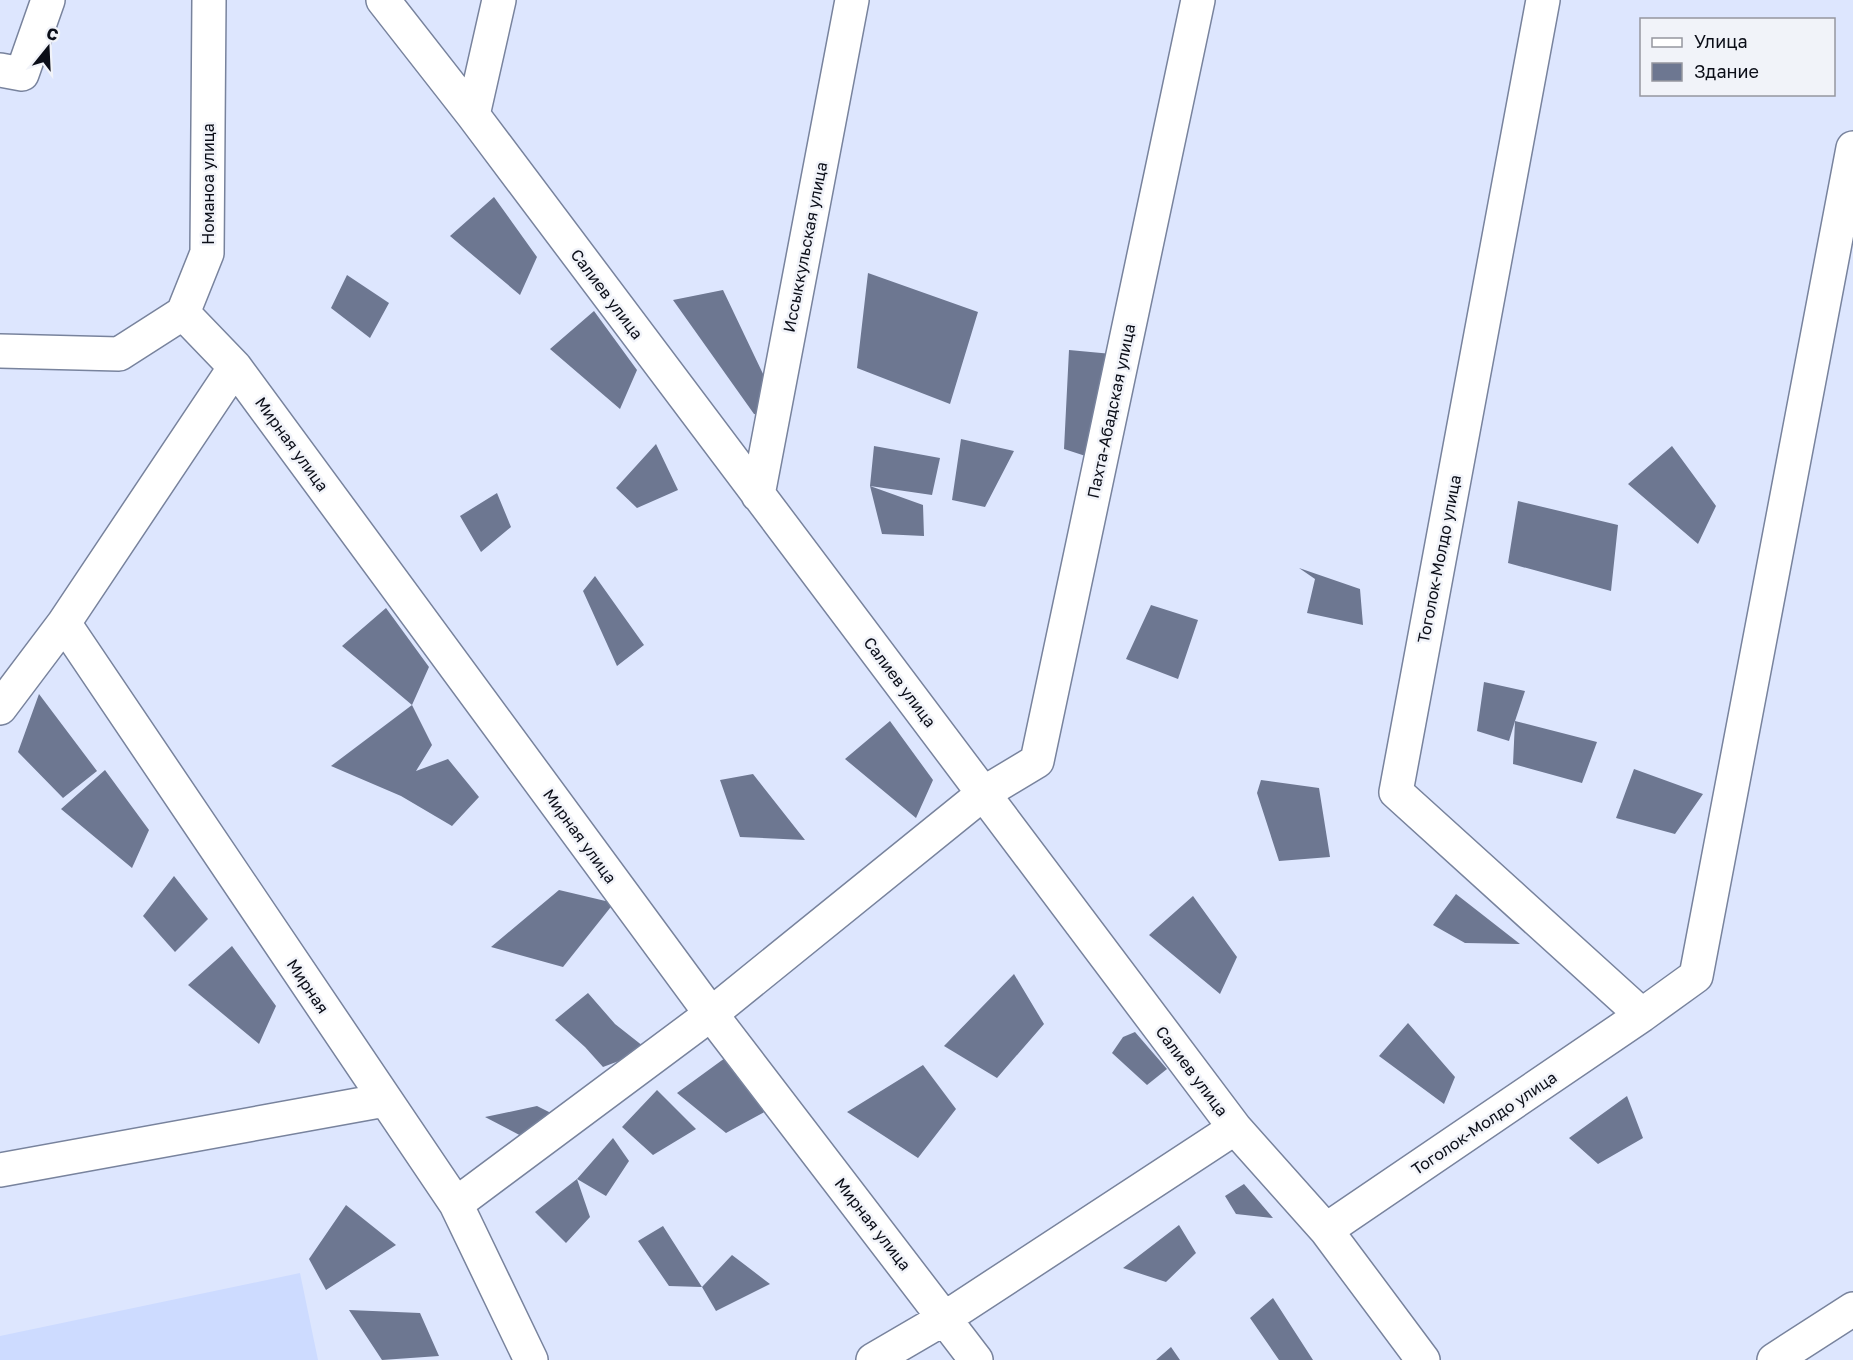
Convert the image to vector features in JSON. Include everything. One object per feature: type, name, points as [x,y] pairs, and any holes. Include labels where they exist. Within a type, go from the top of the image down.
[{"type":"street","points":[[0,70],[22,74],[48,0]]},
{"type":"street","name":"Номаноа улица","points":[[183,313],[207,253],[209,0]]},
{"type":"street","name":"Салиев улица","points":[[383,0],[473,115],[1235,1128],[1326,1230],[1423,1360]]},
{"type":"street","points":[[473,115],[499,0]]},
{"type":"street","name":"Иссыккульская улица","points":[[758,495],[852,0]]},
{"type":"street","name":"Пахта-Абадская улица","points":[[456,1204],[711,1014],[984,792],[1038,762],[1198,0]]},
{"type":"street","name":"Тоголок-Молдо улица","points":[[1543,0],[1396,792],[1642,1015]]},
{"type":"street","name":"Тоголок-Молдо улица","points":[[1326,1230],[1696,976],[1853,148]]},
{"type":"street","points":[[0,351],[119,354],[183,313]]},
{"type":"street","name":"Мирная улица","points":[[183,313],[236,367],[711,1014],[976,1360]]},
{"type":"street","points":[[0,708],[64,623],[236,367]]},
{"type":"street","name":"Мирная","points":[[64,623],[456,1204],[531,1360]]},
{"type":"street","points":[[0,1170],[385,1100]]},
{"type":"street","points":[[873,1360],[945,1318],[1235,1128]]},
{"type":"street","points":[[1773,1360],[1853,1309]]},
{"type":"shaded area","points":[[300,1273],[318,1360],[0,1360],[0,1336]]},
{"type":"building","points":[[494,197],[537,257],[520,295],[450,236]]},
{"type":"building","points":[[868,273],[978,312],[950,404],[857,368]]},
{"type":"building","points":[[347,275],[389,303],[370,338],[331,308]]},
{"type":"building","points":[[723,290],[785,420],[754,414],[673,300]]},
{"type":"building","points":[[594,311],[637,370],[620,409],[550,349]]},
{"type":"building","points":[[1069,350],[1112,354],[1104,462],[1064,449]]},
{"type":"building","points":[[961,439],[1014,451],[985,507],[952,500]]},
{"type":"building","points":[[656,444],[678,490],[637,508],[616,488]]},
{"type":"building","points":[[874,446],[940,458],[932,495],[870,486]]},
{"type":"building","points":[[1672,446],[1716,506],[1698,544],[1628,484]]},
{"type":"building","points":[[870,486],[923,505],[924,536],[882,534]]},
{"type":"building","points":[[497,493],[511,527],[481,552],[460,516]]},
{"type":"building","points":[[1518,501],[1618,525],[1611,591],[1508,563]]},
{"type":"building","points":[[1299,568],[1360,589],[1363,625],[1307,613],[1315,579]]},
{"type":"building","points":[[595,576],[644,645],[617,666],[583,591]]},
{"type":"building","points":[[1151,605],[1198,620],[1178,679],[1126,659]]},
{"type":"building","points":[[386,608],[429,667],[412,705],[342,646]]},
{"type":"building","points":[[1484,682],[1525,691],[1509,741],[1477,731]]},
{"type":"building","points":[[39,694],[97,771],[63,798],[18,752]]},
{"type":"building","points":[[412,705],[432,745],[416,771],[448,759],[479,797],[452,826],[401,796],[331,766]]},
{"type":"building","points":[[890,721],[933,780],[916,818],[845,759]]},
{"type":"building","points":[[1515,721],[1597,742],[1582,783],[1513,764]]},
{"type":"building","points":[[1634,769],[1703,794],[1675,834],[1616,818]]},
{"type":"building","points":[[105,770],[149,830],[132,868],[61,809]]},
{"type":"building","points":[[753,774],[805,840],[740,837],[720,780]]},
{"type":"building","points":[[1261,780],[1319,788],[1330,857],[1279,861],[1257,793]]},
{"type":"building","points":[[174,876],[208,919],[175,952],[143,916]]},
{"type":"building","points":[[559,890],[614,903],[563,967],[491,947]]},
{"type":"building","points":[[1456,894],[1520,944],[1465,943],[1433,925]]},
{"type":"building","points":[[1193,896],[1237,957],[1220,994],[1149,935]]},
{"type":"building","points":[[232,946],[276,1006],[259,1044],[188,985]]},
{"type":"building","points":[[1014,974],[1044,1024],[997,1078],[944,1046]]},
{"type":"building","points":[[588,993],[615,1024],[648,1050],[603,1067],[555,1020]]},
{"type":"building","points":[[1408,1023],[1455,1077],[1444,1104],[1379,1056]]},
{"type":"building","points":[[1135,1032],[1167,1069],[1147,1085],[1112,1053],[1123,1037]]},
{"type":"building","points":[[725,1058],[768,1110],[726,1133],[677,1093]]},
{"type":"building","points":[[923,1065],[956,1109],[918,1158],[847,1112]]},
{"type":"building","points":[[657,1090],[696,1129],[653,1155],[622,1127]]},
{"type":"building","points":[[1627,1096],[1643,1138],[1598,1164],[1569,1138]]},
{"type":"building","points":[[537,1106],[559,1117],[529,1140],[485,1117]]},
{"type":"building","points":[[613,1138],[629,1161],[606,1196],[577,1179]]},
{"type":"building","points":[[577,1179],[590,1217],[566,1243],[535,1212]]},
{"type":"building","points":[[1244,1184],[1273,1218],[1236,1214],[1225,1196]]},
{"type":"building","points":[[346,1205],[396,1245],[326,1290],[309,1259]]},
{"type":"building","points":[[1179,1225],[1196,1253],[1166,1282],[1123,1268]]},
{"type":"building","points":[[663,1226],[702,1287],[669,1286],[638,1241]]},
{"type":"building","points":[[732,1255],[770,1284],[716,1311],[702,1287]]},
{"type":"building","points":[[1273,1298],[1313,1360],[1279,1360],[1250,1318]]},
{"type":"building","points":[[349,1310],[420,1313],[439,1356],[382,1360]]},
{"type":"building","points":[[1171,1347],[1180,1360],[1156,1360]]}]
